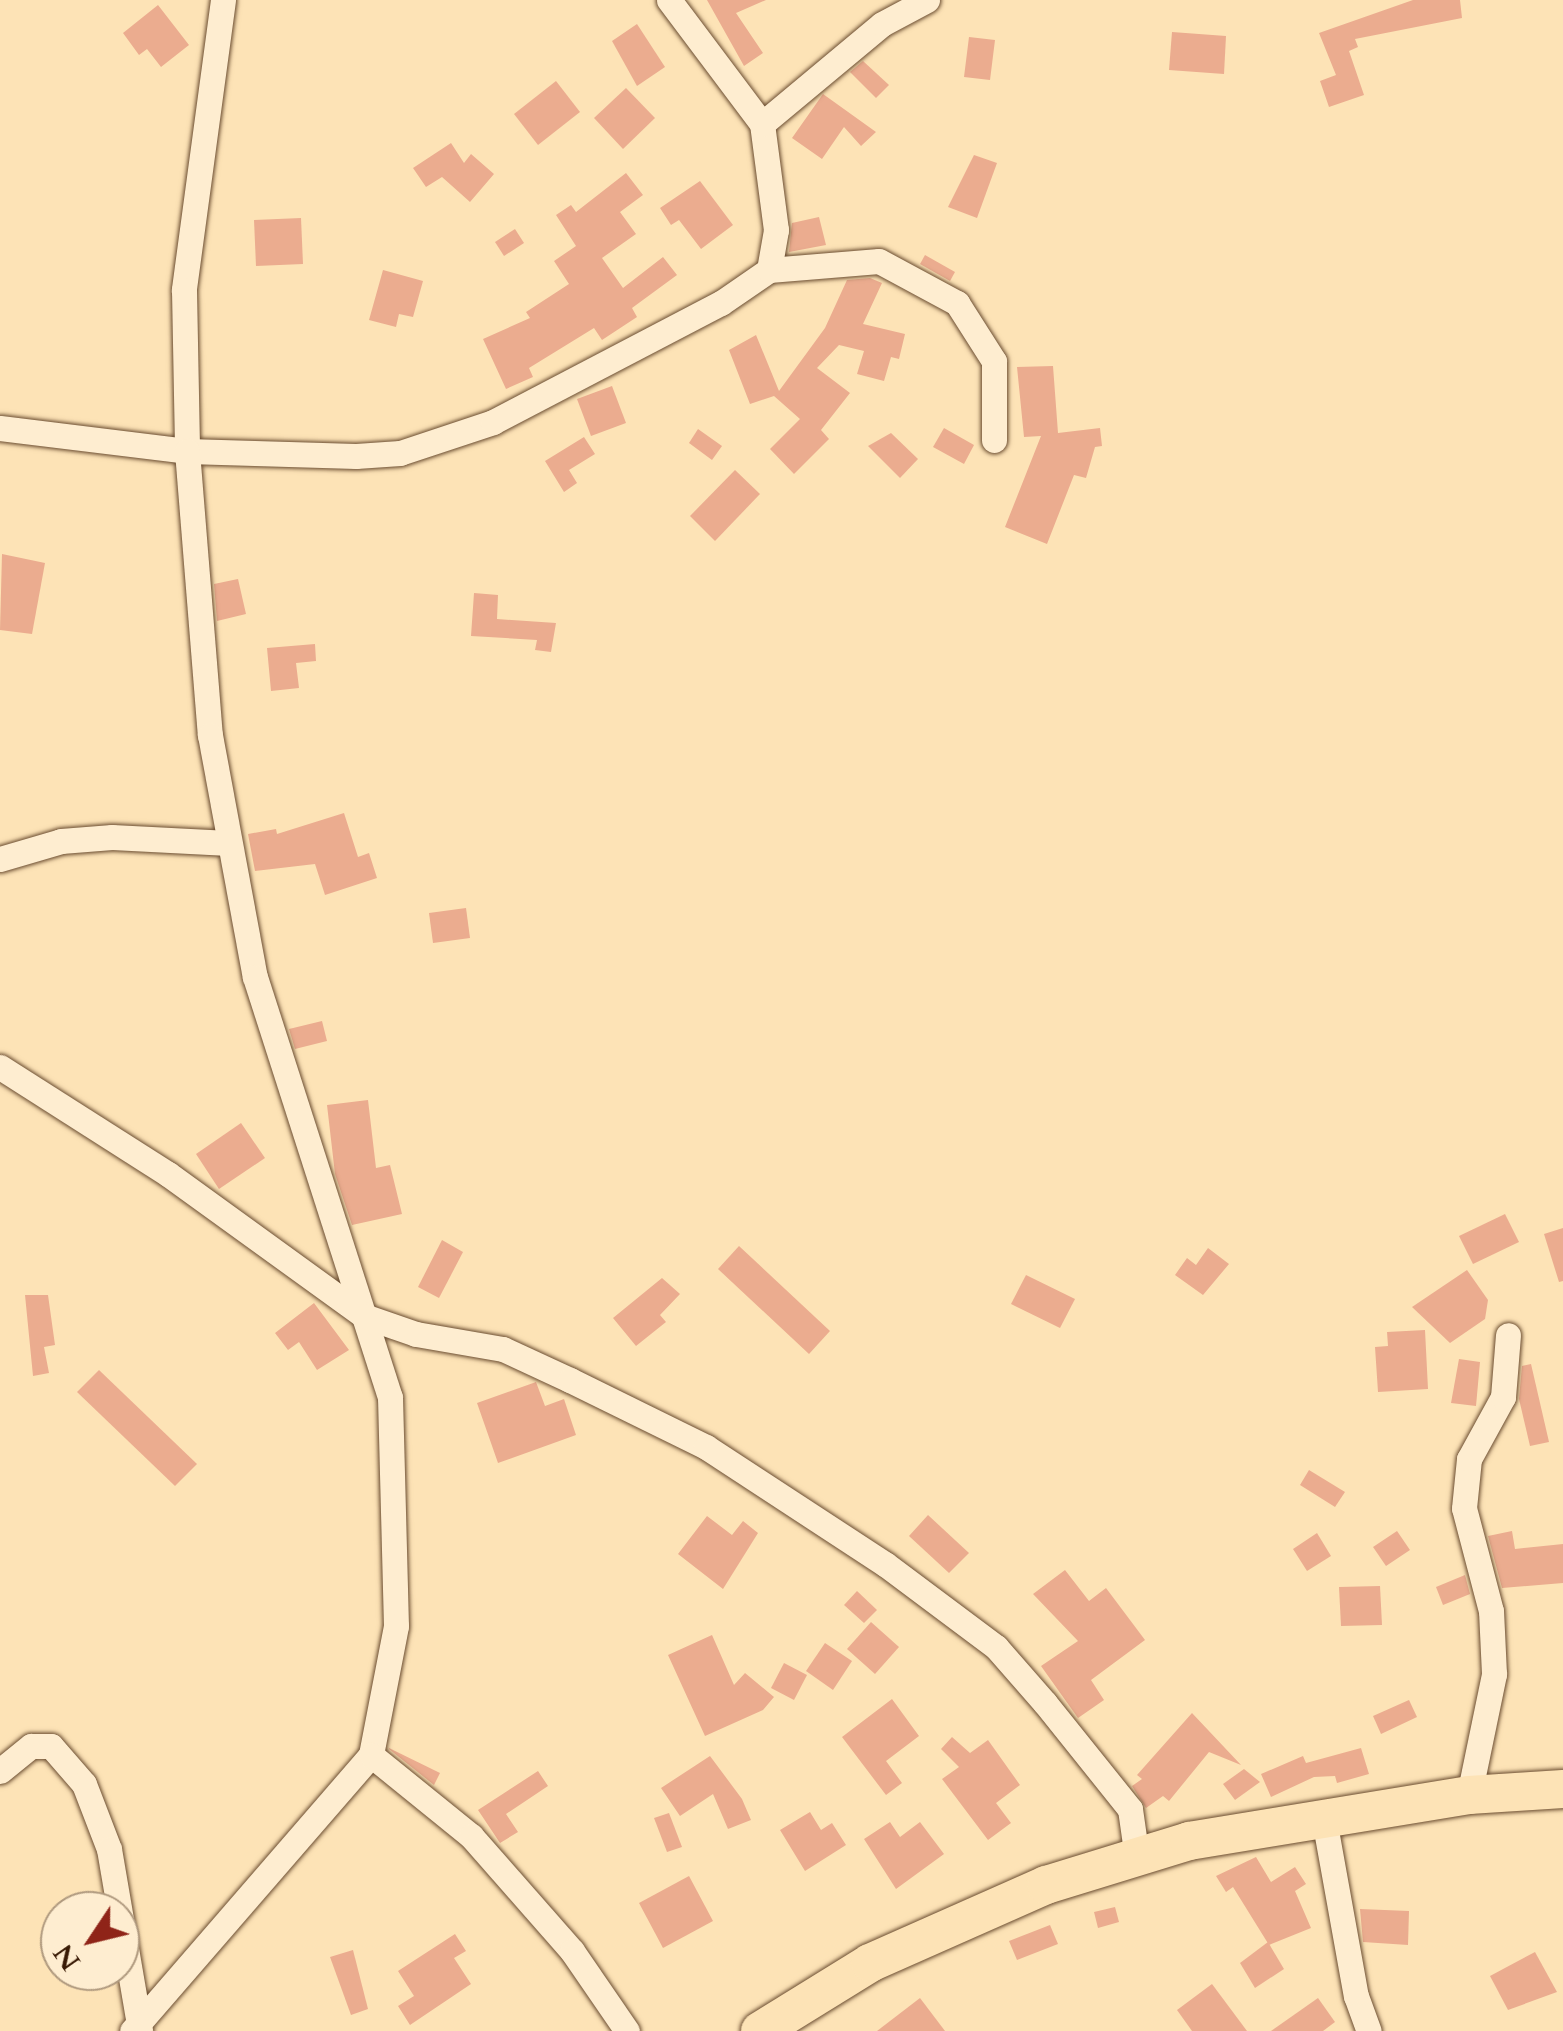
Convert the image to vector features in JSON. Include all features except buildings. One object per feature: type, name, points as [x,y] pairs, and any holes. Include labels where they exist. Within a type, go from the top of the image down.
[{"type":"main road","points":[[760,2031],[870,1963],[1046,1886],[1188,1841],[1469,1796],[1563,1789]]},
{"type":"street","points":[[136,2029],[372,1755],[396,1626],[390,1397],[256,977],[210,735],[188,452],[184,290],[224,0]]},
{"type":"street","points":[[669,0],[762,124],[776,230],[769,270]]},
{"type":"street","points":[[762,124],[882,24],[927,0]]},
{"type":"street","points":[[0,428],[188,452],[400,453],[493,422],[721,303],[769,270],[879,261],[956,304],[994,360],[994,440]]},
{"type":"street","points":[[0,859],[61,841],[112,836],[229,844]]},
{"type":"street","points":[[0,1067],[168,1174],[364,1316],[416,1334],[503,1350],[570,1380],[706,1448],[885,1564],[996,1647],[1045,1703],[1130,1809],[1136,1858]]},
{"type":"street","points":[[1469,1796],[1494,1674],[1491,1612],[1464,1508],[1469,1459],[1502,1396],[1508,1336]]},
{"type":"street","points":[[0,1771],[31,1746],[51,1746],[84,1784],[109,1849],[136,2029]]},
{"type":"street","points":[[372,1755],[472,1836],[572,1951],[627,2031]]},
{"type":"street","points":[[1324,1819],[1356,1996],[1369,2031]]}]
